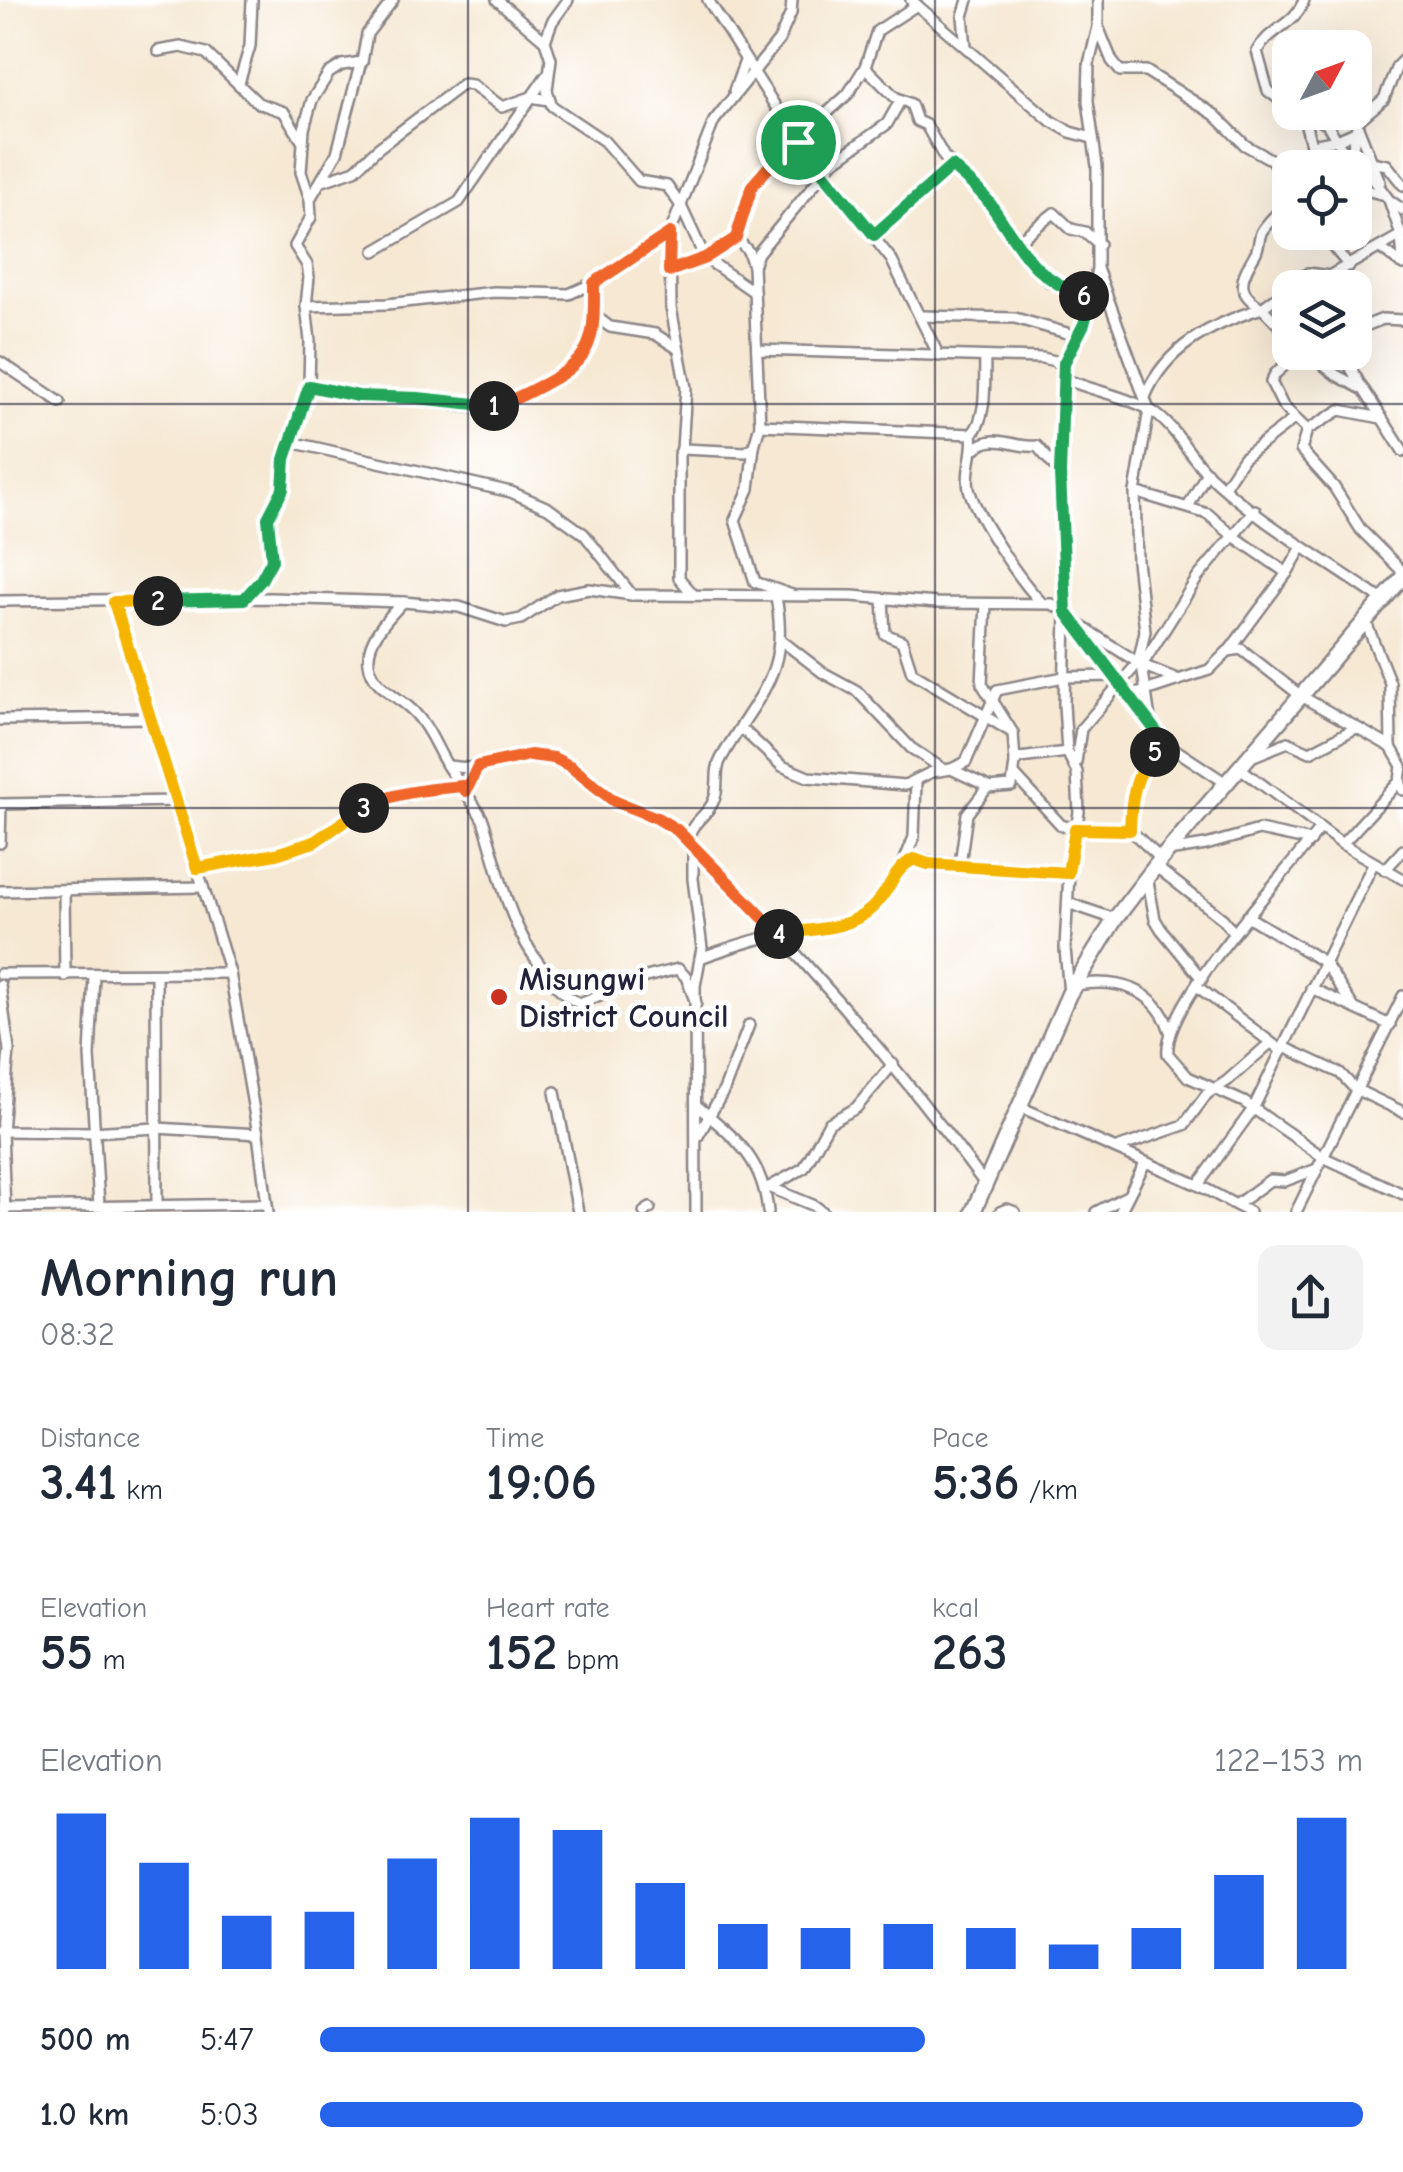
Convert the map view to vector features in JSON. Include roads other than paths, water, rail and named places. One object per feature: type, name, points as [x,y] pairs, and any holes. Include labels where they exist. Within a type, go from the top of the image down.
[{"type":"highway","points":[[973,1212],[1072,989],[1114,919],[1401,581]]},
{"type":"street","points":[[239,83],[250,46],[252,0]]},
{"type":"street","points":[[310,199],[337,153],[367,34],[392,0]]},
{"type":"street","points":[[497,0],[545,41],[550,59],[549,100],[556,110],[604,142],[639,181],[666,186],[681,206],[705,258],[756,294]]},
{"type":"street","points":[[545,41],[552,22],[568,0]]},
{"type":"street","points":[[708,0],[798,142],[891,260],[939,356]]},
{"type":"street","points":[[694,594],[680,578],[678,461],[686,388],[677,348],[669,271],[670,233],[708,134],[731,98],[779,40],[791,13],[792,0]]},
{"type":"street","points":[[966,47],[964,16],[968,0]]},
{"type":"street","points":[[1076,766],[1067,752],[1060,473],[1064,363],[1084,324],[1098,269],[1098,166],[1092,138],[1089,64],[1098,28],[1098,0]]},
{"type":"street","points":[[1278,30],[1295,17],[1304,0]]},
{"type":"street","points":[[669,271],[705,258],[736,238],[752,186],[848,94],[865,67],[876,31],[914,2],[1051,121],[1092,138]]},
{"type":"street","points":[[1098,28],[1120,71],[1146,71],[1215,115],[1245,145],[1272,160]]},
{"type":"street","points":[[1272,34],[1257,51],[1272,94]]},
{"type":"street","points":[[158,51],[194,49],[206,54],[264,108],[284,112],[302,141]]},
{"type":"street","points":[[1372,111],[1384,99],[1403,60]]},
{"type":"street","points":[[731,98],[745,61]]},
{"type":"street","points":[[244,599],[272,560],[268,518],[283,489],[285,459],[309,386],[308,270],[295,242],[311,217],[302,172],[302,141],[312,100],[324,78],[342,65],[360,65]]},
{"type":"street","points":[[865,67],[900,101],[911,104],[917,121],[928,126],[952,166],[981,192],[1033,266],[1050,282],[1091,298]]},
{"type":"street","points":[[375,251],[459,202],[548,74]]},
{"type":"street","points":[[323,181],[355,170],[463,84],[472,85],[502,107],[531,96],[549,100]]},
{"type":"street","points":[[753,266],[768,240],[837,157],[886,124],[900,101]]},
{"type":"street","points":[[1306,130],[1310,150]]},
{"type":"street","points":[[1330,130],[1343,150]]},
{"type":"street","points":[[1310,145],[1336,140],[1353,130]]},
{"type":"street","points":[[1357,130],[1402,235],[1403,263]]},
{"type":"street","points":[[1373,162],[1392,169],[1403,185]]},
{"type":"street","points":[[874,235],[952,166]]},
{"type":"street","points":[[1372,182],[1403,210]]},
{"type":"street","points":[[1372,192],[1386,196]]},
{"type":"street","points":[[1017,242],[1054,213],[1098,244]]},
{"type":"street","points":[[1272,220],[1259,234],[1256,252],[1244,268],[1243,282],[1246,294],[1272,318]]},
{"type":"street","points":[[306,306],[388,304],[494,292],[569,294],[594,283],[670,233]]},
{"type":"street","points":[[1145,397],[1158,373],[1199,332],[1262,308],[1308,273],[1329,276],[1402,235]]},
{"type":"street","points":[[736,238],[753,266],[760,426],[749,488],[734,520],[755,582],[794,596]]},
{"type":"street","points":[[1380,248],[1403,263]]},
{"type":"street","points":[[1336,250],[1349,266]]},
{"type":"street","points":[[1098,269],[1149,410],[1135,492],[1145,631],[1140,664],[1150,720]]},
{"type":"street","points":[[309,386],[358,396],[491,407],[519,398],[578,363],[587,349],[594,314],[594,283]]},
{"type":"street","points":[[594,314],[610,326],[655,334],[677,348]]},
{"type":"street","points":[[920,316],[1015,318],[1078,336]]},
{"type":"street","points":[[1372,322],[1403,320]]},
{"type":"street","points":[[758,350],[1042,358],[1064,363]]},
{"type":"street","points":[[760,426],[972,434],[978,430],[981,419],[985,356]]},
{"type":"street","points":[[0,362],[60,402]]},
{"type":"street","points":[[1283,370],[1272,378],[1284,406],[1306,430]]},
{"type":"street","points":[[1332,370],[1364,390]]},
{"type":"street","points":[[1353,370],[1403,451]]},
{"type":"street","points":[[1063,378],[1149,410],[1171,428],[1224,487],[1302,547],[1382,600]]},
{"type":"street","points":[[1381,418],[1340,410],[1306,430],[1302,450],[1334,487],[1401,581]]},
{"type":"street","points":[[1224,487],[1243,458],[1294,419]]},
{"type":"street","points":[[972,434],[974,448],[968,476],[975,502],[1023,582],[1043,603]]},
{"type":"street","points":[[974,448],[998,439],[1026,448],[1037,446],[1060,473]]},
{"type":"street","points":[[291,442],[511,492],[548,508],[584,534],[632,595]]},
{"type":"street","points":[[682,449],[746,452],[754,446]]},
{"type":"street","points":[[1188,507],[1207,472]]},
{"type":"street","points":[[1135,492],[1208,514],[1287,572]]},
{"type":"street","points":[[1255,510],[1185,595],[1140,664],[1117,681],[1081,729],[1076,766],[1078,812],[1068,873],[1065,948],[1072,989],[1105,983],[1146,994],[1165,1016],[1174,1064],[1188,1077],[1253,1109],[1324,1157],[1403,1194]]},
{"type":"street","points":[[1130,696],[1209,670],[1228,651],[1302,547]]},
{"type":"street","points":[[0,601],[403,602],[459,607],[506,622],[521,619],[557,594],[589,589],[632,595],[1043,603],[1066,612],[1077,623],[1164,742],[1226,783]]},
{"type":"street","points":[[696,1212],[696,1003],[702,948],[690,830],[716,796],[719,761],[768,682],[782,641],[776,596]]},
{"type":"street","points":[[883,599],[885,634],[902,641],[912,672],[1014,733]]},
{"type":"street","points":[[0,985],[8,1050],[1,1131],[5,1210],[99,1206],[267,1208],[230,974],[114,602]]},
{"type":"street","points":[[403,602],[376,636],[368,654],[369,667],[380,686],[405,702],[436,739],[448,766],[483,820],[520,934],[567,996],[580,1003],[682,962],[699,962],[776,934],[833,927],[865,913],[902,866],[910,847],[916,782]]},
{"type":"street","points":[[986,604],[982,684],[1014,733],[1012,787]]},
{"type":"street","points":[[1342,844],[1401,786],[1402,766],[1390,683],[1366,620]]},
{"type":"street","points":[[1077,623],[1140,664],[1179,680]]},
{"type":"street","points":[[782,641],[822,672],[857,691],[911,748],[988,787],[1012,787],[1031,795]]},
{"type":"street","points":[[1228,651],[1234,648],[1247,652],[1301,696],[1397,751]]},
{"type":"street","points":[[742,729],[782,766],[808,777],[883,784],[916,782],[968,758],[997,690],[1064,678],[1117,681]]},
{"type":"street","points":[[0,720],[151,718]]},
{"type":"street","points":[[1356,728],[1310,752],[1288,742],[1244,763],[1342,844],[1403,878]]},
{"type":"street","points":[[1164,742],[1137,776],[1130,830],[1158,863],[1236,928]]},
{"type":"street","points":[[1015,768],[1020,758],[1067,752]]},
{"type":"street","points":[[448,766],[478,766],[530,755],[554,758],[614,801],[657,818],[691,844],[838,999],[985,1184]]},
{"type":"street","points":[[464,788],[478,766]]},
{"type":"street","points":[[1015,768],[1031,795],[1057,822],[1075,829],[1130,830]]},
{"type":"street","points":[[960,864],[967,814],[988,787]]},
{"type":"street","points":[[197,868],[276,854],[314,842],[370,804],[387,798],[464,788]]},
{"type":"street","points":[[0,843],[0,804],[178,802]]},
{"type":"street","points":[[1170,1031],[1236,928],[1320,828]]},
{"type":"street","points":[[1158,863],[1258,830],[1311,841]]},
{"type":"street","points":[[910,847],[919,860]]},
{"type":"street","points":[[1385,870],[1403,850]]},
{"type":"street","points":[[902,866],[919,860],[928,864],[1068,873]]},
{"type":"street","points":[[1158,863],[1156,919],[1168,940],[1192,964],[1200,983],[1269,1044],[1340,1074],[1355,1089],[1403,1112]]},
{"type":"street","points":[[1198,1185],[1253,1109],[1372,864]]},
{"type":"street","points":[[0,891],[203,887]]},
{"type":"street","points":[[64,890],[65,976]]},
{"type":"street","points":[[1068,903],[1114,919]]},
{"type":"street","points":[[1247,916],[1326,957],[1354,1008]]},
{"type":"street","points":[[669,969],[683,972],[696,1003]]},
{"type":"street","points":[[0,974],[230,974]]},
{"type":"street","points":[[156,974],[158,1206]]},
{"type":"street","points":[[94,976],[90,1056],[99,1206]]},
{"type":"street","points":[[1311,988],[1390,1025]]},
{"type":"street","points":[[1296,1212],[1403,996]]},
{"type":"street","points":[[1165,1016],[1180,1015]]},
{"type":"street","points":[[696,1138],[711,1118],[749,1025]]},
{"type":"street","points":[[1117,1148],[1180,1127],[1204,1097],[1269,1044]]},
{"type":"street","points":[[767,1188],[804,1168],[828,1123],[856,1108],[893,1064]]},
{"type":"street","points":[[556,1092],[578,1212]]},
{"type":"street","points":[[696,1104],[756,1164],[767,1188],[768,1212]]},
{"type":"street","points":[[1018,1106],[1198,1185],[1249,1212]]},
{"type":"street","points":[[1,1131],[156,1128],[258,1134]]},
{"type":"street","points":[[1120,1212],[1144,1163]]},
{"type":"street","points":[[1236,1206],[1270,1180],[1285,1182],[1316,1169]]},
{"type":"street","points":[[767,1188],[823,1212]]},
{"type":"street","points":[[1096,1212],[1127,1196]]},
{"type":"street","points":[[1000,1212],[1014,1212]]},
{"type":"place","name":"Misungwi District Council","points":[[499,997]]}]
